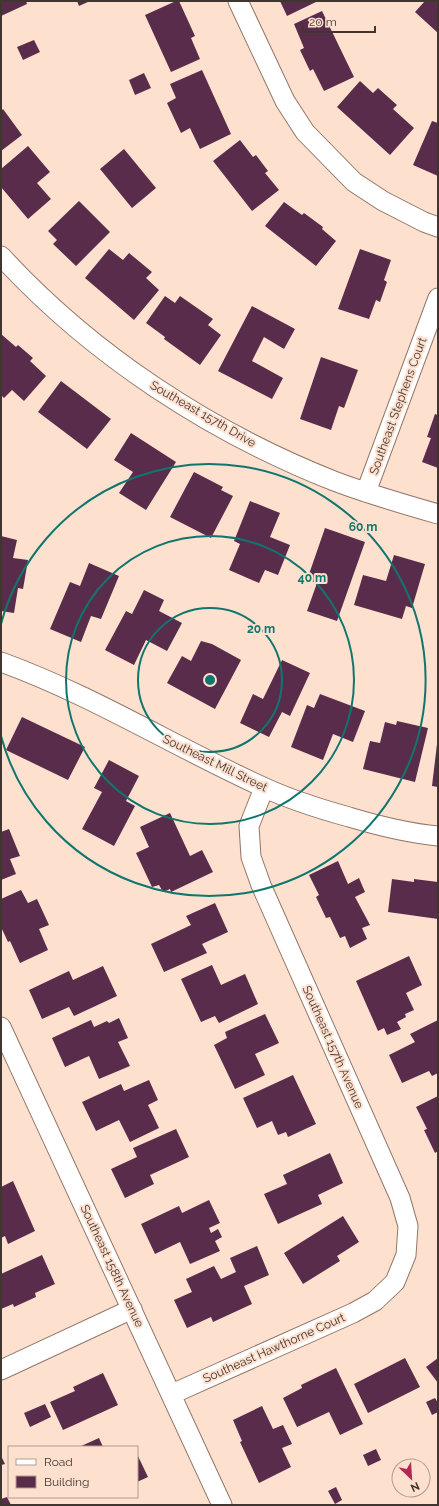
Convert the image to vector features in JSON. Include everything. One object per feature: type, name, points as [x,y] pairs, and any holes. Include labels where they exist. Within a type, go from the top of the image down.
[{"type":"street","points":[[238,1],[285,101],[305,132],[354,182],[383,201],[424,222],[438,227]]},
{"type":"street","name":"Southeast 157th Drive","points":[[1,256],[44,300],[71,323],[152,385],[181,404],[236,435],[291,462],[335,481],[438,514]]},
{"type":"street","name":"Southeast Stephens Court","points":[[366,492],[438,298]]},
{"type":"street","name":"Southeast Mill Street","points":[[1,662],[67,690],[264,788],[320,808],[379,826],[416,834],[438,836]]},
{"type":"street","name":"Southeast 157th Avenue","points":[[264,788],[249,826],[251,857],[261,885],[400,1198],[408,1226],[406,1255],[394,1282],[376,1301]]},
{"type":"street","name":"Southeast 158th Avenue","points":[[1,1027],[222,1505]]},
{"type":"street","name":"Southeast Hawthorne Court","points":[[172,1394],[353,1313],[376,1301]]},
{"type":"street","points":[[1,1370],[132,1309]]},
{"type":"building","points":[[1,1],[26,1],[27,4],[1,16]]},
{"type":"building","points":[[77,1],[90,1],[79,6]]},
{"type":"building","points":[[179,1],[195,36],[191,38],[200,59],[171,72],[145,15]]},
{"type":"building","points":[[280,1],[318,1],[287,16]]},
{"type":"building","points":[[425,1],[438,1],[438,33],[415,12]]},
{"type":"building","points":[[322,11],[354,77],[324,91],[313,69],[310,71],[300,50],[304,48],[294,24]]},
{"type":"building","points":[[34,40],[40,52],[23,60],[17,47]]},
{"type":"building","points":[[202,70],[231,134],[200,149],[190,128],[181,133],[167,103],[176,98],[170,84]]},
{"type":"building","points":[[144,73],[151,88],[135,95],[129,80]]},
{"type":"building","points":[[360,81],[373,93],[378,88],[397,105],[393,109],[414,128],[390,155],[337,107]]},
{"type":"building","points":[[3,109],[22,135],[1,151],[1,111]]},
{"type":"building","points":[[432,121],[438,123],[438,176],[413,165]]},
{"type":"building","points":[[240,140],[253,157],[256,155],[268,171],[265,173],[279,190],[252,211],[213,161]]},
{"type":"building","points":[[28,146],[50,172],[37,183],[51,199],[28,219],[1,187],[1,169]]},
{"type":"building","points":[[124,149],[156,188],[132,208],[100,169]]},
{"type":"building","points":[[79,201],[110,232],[76,266],[53,244],[57,240],[48,231]]},
{"type":"building","points":[[284,202],[302,215],[304,213],[323,227],[322,229],[336,241],[316,266],[265,226]]},
{"type":"building","points":[[109,249],[123,260],[129,253],[152,272],[146,278],[159,290],[134,320],[85,278]]},
{"type":"building","points":[[360,249],[391,260],[384,280],[387,282],[380,302],[376,300],[369,319],[338,309]]},
{"type":"building","points":[[165,296],[175,303],[180,296],[213,319],[208,325],[221,335],[200,365],[164,339],[165,337],[146,323]]},
{"type":"building","points":[[252,306],[295,329],[284,349],[264,337],[252,361],[283,378],[272,399],[218,371]]},
{"type":"building","points":[[1,334],[16,347],[18,345],[33,358],[30,361],[46,376],[24,401],[12,390],[4,398],[1,395]]},
{"type":"building","points":[[321,357],[358,370],[344,408],[339,406],[331,430],[300,419]]},
{"type":"building","points":[[61,381],[111,419],[87,449],[38,412]]},
{"type":"building","points":[[435,414],[438,415],[438,468],[422,462],[431,438],[427,437]]},
{"type":"building","points":[[131,433],[176,462],[146,510],[119,493],[133,472],[114,460]]},
{"type":"building","points":[[194,472],[223,487],[221,490],[233,496],[211,538],[170,517]]},
{"type":"building","points":[[250,501],[280,513],[270,537],[290,545],[278,575],[265,570],[259,583],[229,570],[240,544],[234,541]]},
{"type":"building","points":[[325,528],[365,542],[337,621],[307,611],[317,583],[307,580]]},
{"type":"building","points":[[1,536],[17,540],[13,558],[28,560],[23,589],[18,588],[14,613],[1,611]]},
{"type":"building","points":[[394,555],[425,564],[412,608],[406,606],[402,619],[354,605],[363,575],[386,581]]},
{"type":"building","points":[[89,563],[119,576],[101,619],[91,616],[81,642],[50,629],[70,582],[80,586]]},
{"type":"building","points":[[144,590],[164,600],[159,611],[182,623],[167,651],[146,640],[134,665],[105,650],[126,611],[132,614]]},
{"type":"building","points":[[201,641],[212,644],[241,660],[215,709],[167,683],[182,656],[191,661]]},
{"type":"building","points":[[282,660],[310,673],[290,716],[282,712],[269,737],[240,723],[253,694],[263,699]]},
{"type":"building","points":[[320,694],[365,711],[353,742],[333,734],[323,760],[291,747],[307,705],[314,708]]},
{"type":"building","points":[[22,717],[85,747],[68,780],[6,750]]},
{"type":"building","points":[[397,721],[428,728],[415,782],[363,769],[370,741],[380,743],[385,722],[396,725]]},
{"type":"building","points":[[438,744],[438,787],[432,786]]},
{"type":"building","points":[[109,760],[139,776],[126,801],[135,806],[114,846],[82,829],[102,792],[94,788]]},
{"type":"building","points":[[170,813],[190,856],[202,850],[213,872],[171,892],[170,889],[163,892],[159,885],[152,887],[136,853],[149,847],[140,827]]},
{"type":"building","points":[[9,829],[20,856],[10,859],[16,874],[1,880],[1,832]]},
{"type":"building","points":[[338,861],[348,884],[359,878],[365,892],[355,897],[370,925],[362,928],[367,939],[350,948],[345,936],[340,938],[330,917],[326,918],[316,897],[319,895],[309,875]]},
{"type":"building","points":[[392,879],[414,882],[414,879],[438,882],[438,919],[388,912]]},
{"type":"building","points":[[21,890],[28,903],[37,899],[49,925],[39,929],[48,950],[20,963],[10,941],[8,942],[1,927],[1,899]]},
{"type":"building","points":[[215,903],[228,932],[202,944],[207,953],[164,972],[151,944],[191,925],[186,916]]},
{"type":"building","points":[[409,956],[422,985],[406,993],[414,1010],[405,1014],[406,1017],[397,1022],[401,1029],[387,1035],[384,1028],[378,1031],[356,981]]},
{"type":"building","points":[[212,965],[221,985],[245,974],[258,1004],[219,1023],[215,1016],[201,1022],[181,979]]},
{"type":"building","points":[[103,966],[117,996],[74,1016],[69,1007],[42,1019],[29,990],[69,971],[73,980]]},
{"type":"building","points":[[265,1014],[279,1043],[255,1054],[265,1075],[235,1089],[214,1045],[227,1038],[225,1032]]},
{"type":"building","points":[[119,1018],[128,1038],[118,1042],[130,1066],[99,1079],[89,1056],[65,1067],[52,1038],[91,1020],[94,1027],[107,1021],[109,1023]]},
{"type":"building","points":[[438,1020],[438,1073],[432,1076],[429,1071],[402,1083],[389,1055],[415,1042],[410,1034]]},
{"type":"building","points":[[293,1075],[316,1124],[288,1137],[286,1132],[278,1135],[272,1121],[257,1128],[243,1098]]},
{"type":"building","points":[[149,1080],[158,1100],[148,1105],[159,1128],[130,1142],[119,1120],[96,1131],[82,1102],[121,1084],[124,1091]]},
{"type":"building","points":[[438,1096],[438,1151],[435,1153],[424,1130],[427,1129],[416,1107]]},
{"type":"building","points":[[176,1129],[189,1157],[150,1175],[154,1184],[125,1198],[111,1169],[137,1157],[133,1148]]},
{"type":"building","points":[[330,1153],[343,1183],[318,1195],[322,1204],[278,1224],[264,1194],[287,1184],[283,1175]]},
{"type":"building","points":[[13,1181],[35,1231],[8,1244],[5,1236],[1,1238],[1,1187]]},
{"type":"building","points":[[209,1200],[220,1223],[209,1228],[211,1233],[218,1229],[222,1237],[215,1241],[220,1251],[190,1264],[180,1242],[155,1254],[141,1224],[179,1206],[182,1213]]},
{"type":"building","points":[[343,1216],[359,1242],[337,1256],[340,1261],[303,1284],[284,1253]]},
{"type":"building","points":[[257,1246],[269,1275],[244,1286],[252,1304],[213,1322],[211,1317],[187,1328],[174,1300],[192,1292],[186,1279],[214,1266],[221,1279],[236,1272],[230,1258]]},
{"type":"building","points":[[42,1255],[55,1284],[35,1293],[36,1297],[14,1307],[13,1304],[1,1309],[1,1274]]},
{"type":"building","points":[[405,1358],[420,1387],[368,1413],[354,1384]]},
{"type":"building","points":[[438,1358],[438,1383],[426,1367]]},
{"type":"building","points":[[336,1368],[363,1424],[340,1435],[329,1412],[297,1427],[283,1398],[302,1388],[301,1385]]},
{"type":"building","points":[[103,1373],[118,1405],[63,1430],[50,1402],[75,1391],[73,1387]]},
{"type":"building","points":[[435,1398],[438,1403],[438,1412],[432,1415],[426,1402]]},
{"type":"building","points":[[45,1404],[51,1417],[30,1427],[24,1413]]},
{"type":"building","points":[[262,1406],[273,1429],[283,1425],[292,1444],[282,1448],[291,1467],[259,1483],[240,1442],[242,1441],[233,1420]]},
{"type":"building","points":[[99,1438],[103,1446],[81,1446]]},
{"type":"building","points":[[376,1449],[381,1460],[368,1466],[363,1455]]},
{"type":"building","points":[[1,1456],[5,1464],[1,1465]]},
{"type":"building","points":[[138,1456],[148,1477],[138,1482]]},
{"type":"building","points":[[336,1487],[342,1500],[335,1504],[328,1491]]},
{"type":"building","points":[[7,1497],[11,1505],[1,1505],[1,1499]]}]
